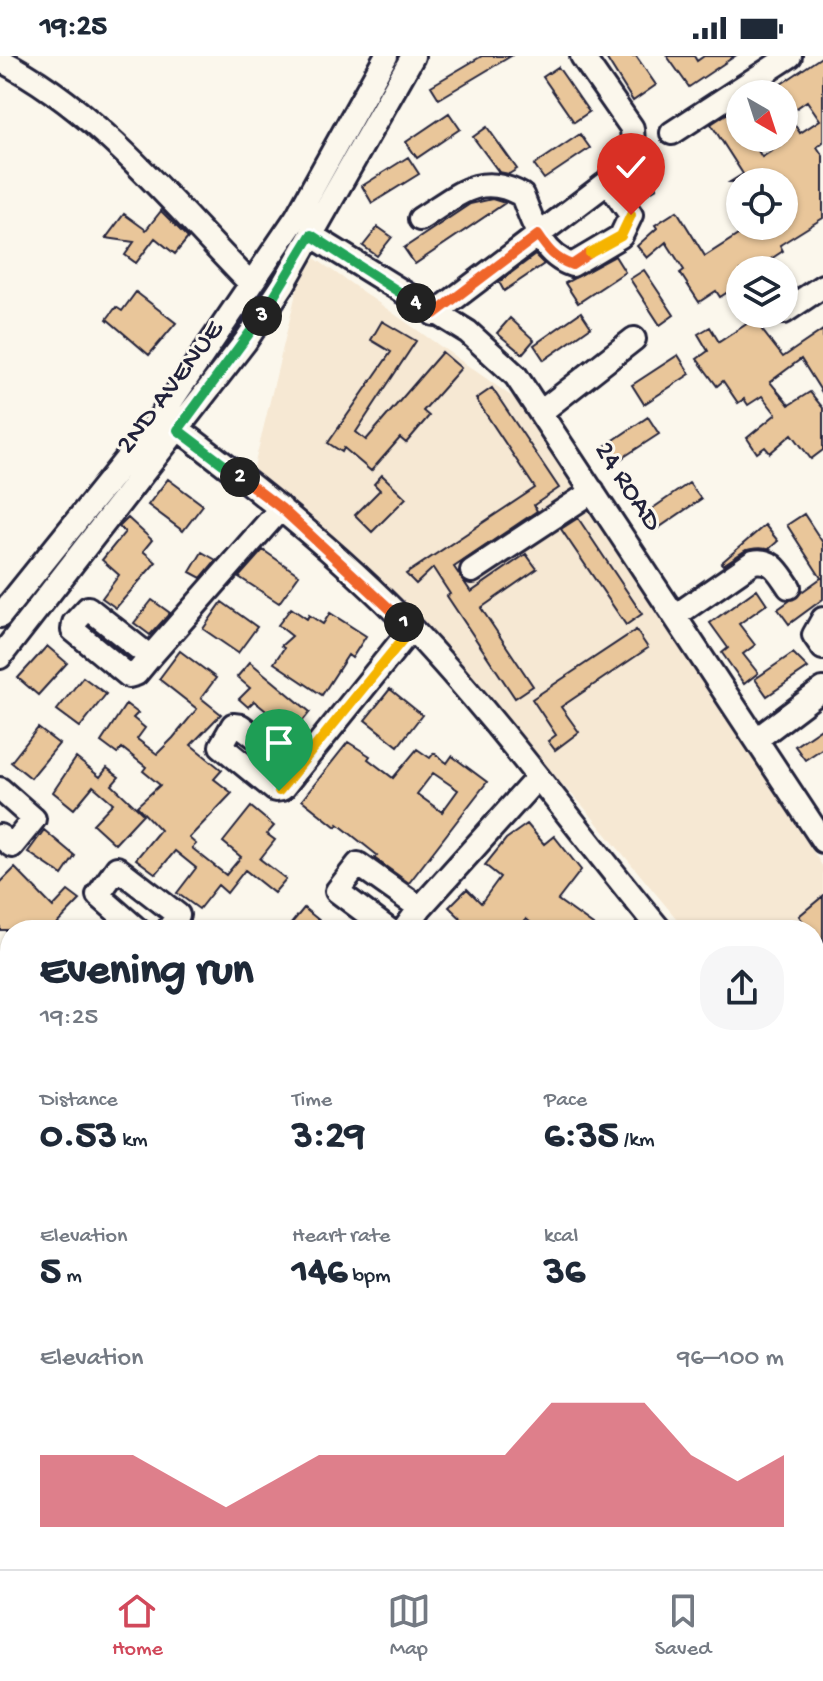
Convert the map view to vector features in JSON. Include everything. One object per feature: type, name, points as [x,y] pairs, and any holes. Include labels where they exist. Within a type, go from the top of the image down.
[{"type":"street","name":"2ND AVENUE","points":[[0,657],[170,423],[251,284],[296,218],[386,56]]},
{"type":"street","name":"2ND AVENUE","points":[[0,616],[245,342],[311,235],[413,56]]},
{"type":"street","points":[[434,314],[608,182],[633,144],[632,128],[582,56]]},
{"type":"street","points":[[672,133],[790,56]]},
{"type":"street","points":[[0,60],[37,79],[103,134],[251,284]]},
{"type":"street","points":[[420,219],[477,185],[496,183],[522,195],[538,235],[550,253],[572,265],[621,236],[631,215],[608,182]]},
{"type":"street","name":"24 ROAD","points":[[311,235],[494,352],[516,376],[823,841]]},
{"type":"street","points":[[798,303],[823,286]]},
{"type":"street","points":[[541,412],[634,339]]},
{"type":"street","points":[[170,423],[281,508],[411,629],[538,777],[647,920]]},
{"type":"street","points":[[472,571],[593,491]]},
{"type":"street","points":[[150,657],[281,508]]},
{"type":"street","points":[[675,616],[753,562],[764,560],[772,564],[789,587]]},
{"type":"street","points":[[823,619],[814,635],[823,648]]},
{"type":"street","points":[[298,769],[411,629]]},
{"type":"street","points":[[757,739],[823,689]]},
{"type":"street","points":[[411,920],[538,777]]},
{"type":"street","points":[[0,789],[34,817],[4,849]]},
{"type":"street","points":[[376,920],[337,891],[358,864],[420,908]]},
{"type":"street","points":[[127,920],[98,895],[117,868],[178,915],[175,920]]},
{"type":"shaded area","points":[[306,252],[531,410],[823,867],[823,920],[678,920],[582,805],[356,570],[253,471]]},
{"type":"building","points":[[482,56],[511,56],[439,99],[431,86]]},
{"type":"building","points":[[605,56],[636,56],[656,85],[633,101]]},
{"type":"building","points":[[667,56],[694,56],[697,61],[704,56],[735,56],[689,87]]},
{"type":"building","points":[[823,56],[823,142],[817,147],[823,156],[823,218],[798,234],[798,168],[739,168],[729,152],[759,152],[762,157],[770,152],[798,152],[798,130],[800,133],[820,120],[807,101],[798,107],[798,80],[787,80]]},
{"type":"building","points":[[558,67],[589,112],[574,122],[543,77]]},
{"type":"building","points":[[449,113],[460,129],[417,158],[406,142]]},
{"type":"building","points":[[726,114],[726,147],[711,124]]},
{"type":"building","points":[[487,127],[517,169],[509,174],[499,172],[473,137]]},
{"type":"building","points":[[580,134],[590,148],[544,179],[534,165]]},
{"type":"building","points":[[408,157],[419,174],[372,203],[362,186]]},
{"type":"building","points":[[640,160],[657,188],[637,200],[625,182]]},
{"type":"building","points":[[492,199],[505,203],[415,264],[404,248],[470,204]]},
{"type":"building","points":[[161,211],[188,238],[175,254],[155,238],[136,263],[125,255],[134,242],[106,238],[124,214],[146,230]]},
{"type":"building","points":[[677,211],[705,256],[730,240],[788,240],[780,245],[783,251],[775,256],[726,256],[726,293],[720,297],[716,291],[699,302],[680,273],[684,270],[666,242],[647,258],[637,246],[657,228],[655,225]]},
{"type":"building","points":[[378,227],[392,237],[377,256],[363,246]]},
{"type":"building","points":[[535,255],[544,264],[504,291],[499,282]]},
{"type":"building","points":[[615,256],[625,272],[578,303],[565,283]]},
{"type":"building","points":[[644,270],[674,315],[660,325],[630,279]]},
{"type":"building","points":[[136,292],[176,323],[149,355],[107,319],[116,307],[122,311]]},
{"type":"building","points":[[581,312],[591,327],[544,360],[534,345]]},
{"type":"building","points":[[510,318],[534,340],[522,354],[497,333]]},
{"type":"building","points":[[382,321],[416,341],[356,432],[366,440],[442,352],[461,368],[423,411],[429,416],[406,443],[400,438],[371,471],[344,448],[342,452],[328,443],[391,352],[371,340]]},
{"type":"building","points":[[710,327],[719,342],[740,328],[766,328],[762,330],[783,357],[823,330],[823,394],[801,359],[770,382],[789,405],[810,392],[823,408],[823,450],[811,459],[792,434],[770,453],[765,447],[757,453],[747,438],[776,414],[762,396],[748,405],[744,399],[738,403],[723,381],[717,386],[697,359],[708,351],[698,334]]},
{"type":"building","points":[[678,355],[690,374],[644,404],[632,385]]},
{"type":"building","points":[[492,388],[559,488],[534,505],[537,511],[454,567],[471,592],[526,554],[537,569],[481,608],[533,686],[515,698],[447,596],[450,594],[433,568],[416,584],[406,574],[535,488],[476,399]]},
{"type":"building","points":[[648,417],[659,434],[613,464],[602,448]]},
{"type":"building","points":[[382,475],[406,498],[372,532],[355,515],[380,490],[374,484]]},
{"type":"building","points":[[168,479],[203,505],[183,531],[148,505]]},
{"type":"building","points":[[689,483],[701,499],[654,531],[643,515]]},
{"type":"building","points":[[804,514],[823,543],[823,599],[789,624],[778,609],[821,578],[787,525]]},
{"type":"building","points":[[128,518],[152,540],[143,551],[156,562],[116,608],[102,598],[119,575],[102,560],[125,532],[119,527]]},
{"type":"building","points":[[578,518],[642,614],[626,625],[561,529]]},
{"type":"building","points":[[765,525],[778,541],[769,549],[746,550],[723,565],[721,563]]},
{"type":"building","points":[[263,550],[299,575],[279,603],[239,577]]},
{"type":"building","points":[[202,552],[216,560],[201,578],[190,572]]},
{"type":"building","points":[[757,589],[767,604],[739,624],[755,645],[743,654],[758,673],[744,684],[722,653],[728,648],[710,623]]},
{"type":"building","points":[[152,600],[170,613],[150,635],[134,623]]},
{"type":"building","points":[[222,602],[257,627],[238,653],[203,629]]},
{"type":"building","points":[[291,608],[307,619],[309,615],[323,624],[330,613],[366,636],[352,658],[348,655],[322,695],[274,663],[284,648],[281,646],[292,636],[278,625]]},
{"type":"building","points":[[636,630],[648,648],[561,707],[579,732],[555,750],[548,741],[556,735],[532,699]]},
{"type":"building","points":[[47,646],[67,663],[38,695],[18,678]]},
{"type":"building","points":[[180,651],[216,678],[201,698],[221,714],[191,745],[222,770],[214,779],[232,793],[189,838],[196,844],[192,848],[226,875],[241,857],[223,842],[251,807],[274,826],[267,834],[275,840],[260,859],[286,879],[274,893],[245,870],[227,893],[218,885],[199,909],[177,893],[196,868],[175,851],[156,874],[136,859],[160,830],[137,806],[160,785],[143,771],[146,767],[122,748],[117,754],[101,742],[126,704],[138,713],[133,718],[145,728],[137,739],[157,754],[173,738],[197,709],[159,679]]},
{"type":"building","points":[[793,653],[808,668],[767,696],[755,679]]},
{"type":"building","points":[[250,662],[310,712],[293,733],[254,701],[248,707],[239,699],[250,688],[237,677]]},
{"type":"building","points":[[83,677],[106,694],[80,727],[57,710]]},
{"type":"building","points":[[390,689],[422,715],[398,746],[365,720]]},
{"type":"building","points":[[823,727],[823,748],[805,760],[795,746]]},
{"type":"building","points":[[38,728],[59,744],[31,778],[11,762]]},
{"type":"building","points":[[348,742],[370,756],[368,759],[393,778],[417,749],[430,758],[434,753],[447,763],[452,756],[487,782],[409,883],[374,858],[377,855],[338,824],[336,827],[302,800]],"holes":[[[433,773],[458,790],[442,812],[417,794]]]},
{"type":"building","points":[[76,758],[100,777],[107,768],[119,777],[112,785],[143,814],[115,844],[93,824],[113,803],[93,786],[74,809],[53,792]]},
{"type":"building","points":[[527,824],[544,844],[554,836],[581,870],[558,900],[586,920],[463,920],[449,907],[467,889],[481,903],[500,877],[485,865],[506,839]]},
{"type":"building","points":[[44,830],[75,856],[62,875],[28,852]]},
{"type":"building","points":[[15,868],[53,907],[68,891],[80,900],[61,920],[0,920],[0,883]]},
{"type":"building","points":[[823,896],[823,920],[802,920],[799,916]]},
{"type":"building","points":[[304,908],[319,920],[294,920]]},
{"type":"route","points":[[279,791],[411,629],[281,508],[178,430],[245,342],[283,285],[311,235],[434,314],[538,235],[550,253],[572,265],[621,236],[631,215]]}]
